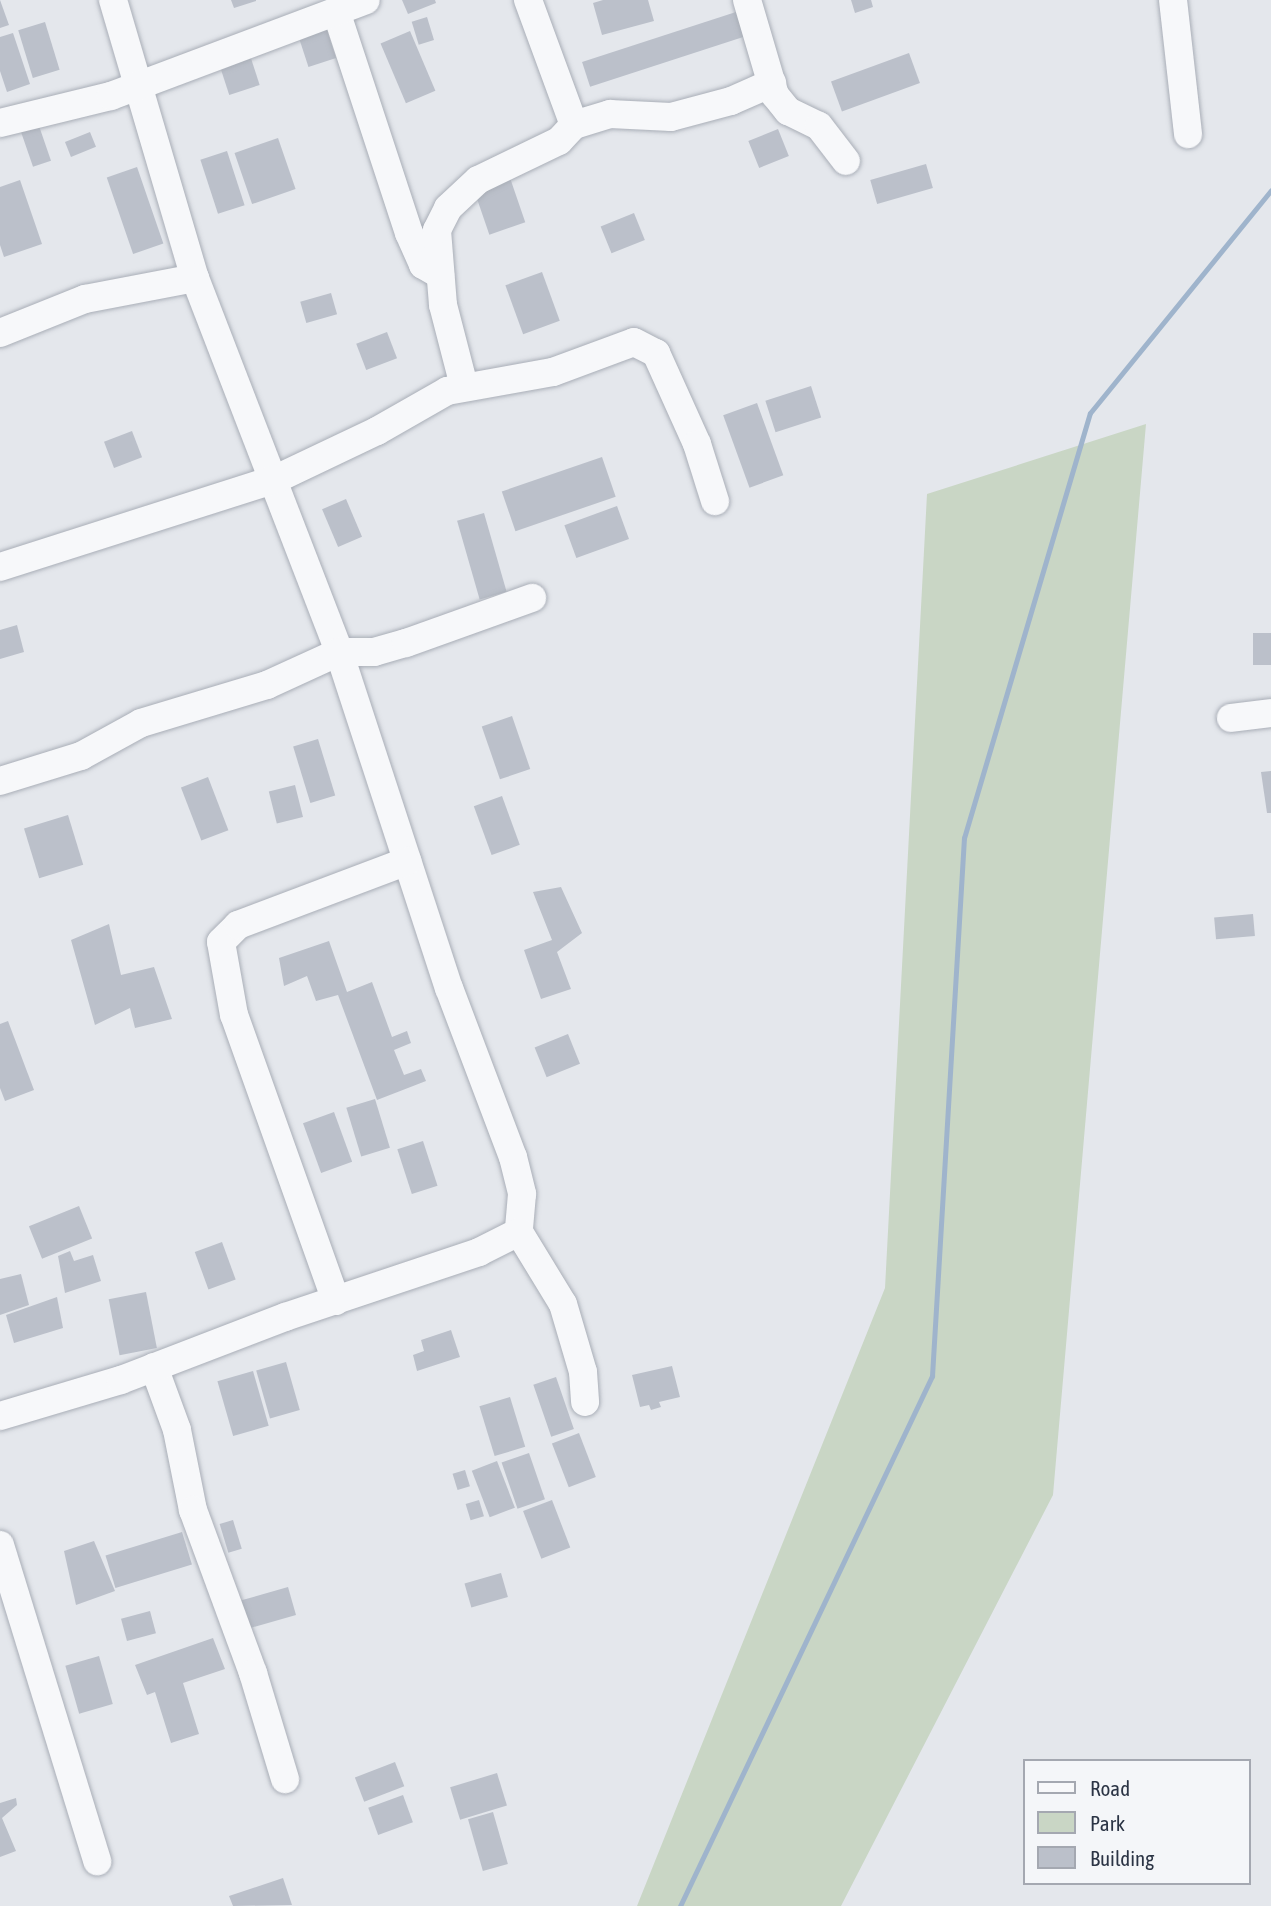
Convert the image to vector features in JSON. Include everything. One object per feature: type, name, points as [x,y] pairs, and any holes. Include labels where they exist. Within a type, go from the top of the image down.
[{"type":"street","points":[[113,0],[195,278],[276,480],[339,652],[407,860],[513,1157],[522,1194],[519,1232],[564,1304],[583,1372],[585,1402]]},
{"type":"street","points":[[0,123],[79,105],[366,0]]},
{"type":"street","points":[[528,0],[574,125]]},
{"type":"street","points":[[747,0],[772,83],[788,111],[819,126],[846,161]]},
{"type":"street","points":[[1173,0],[1188,134]]},
{"type":"street","points":[[336,11],[409,233],[423,265],[440,275]]},
{"type":"street","points":[[464,386],[443,306],[440,275],[437,230],[448,208],[478,180],[559,141],[574,125],[610,114],[671,117],[732,102],[772,83]]},
{"type":"street","points":[[0,333],[85,299],[195,278]]},
{"type":"street","points":[[0,567],[276,480],[377,431],[436,396],[464,386],[552,372],[634,342],[644,344],[656,354],[697,444],[715,501]]},
{"type":"street","points":[[0,781],[81,756],[141,723],[267,685],[339,652],[374,652],[532,598]]},
{"type":"street","points":[[1231,718],[1271,713]]},
{"type":"street","points":[[336,1301],[234,1015],[221,942],[238,925],[407,860]]},
{"type":"street","points":[[0,1416],[154,1367],[469,1256],[519,1232]]},
{"type":"street","points":[[154,1367],[177,1430],[193,1510],[253,1673],[285,1779]]},
{"type":"street","points":[[0,1545],[97,1861]]},
{"type":"green space","points":[[1146,424],[1053,1495],[841,1906],[637,1906],[885,1288],[927,494]]},
{"type":"building","points":[[0,0],[9,25],[0,28]]},
{"type":"building","points":[[231,0],[256,0],[256,1],[234,8]]},
{"type":"building","points":[[402,0],[435,0],[436,3],[408,14]]},
{"type":"building","points":[[603,0],[648,0],[654,21],[602,35],[593,3]]},
{"type":"building","points":[[851,0],[871,0],[873,7],[855,13]]},
{"type":"building","points":[[739,11],[747,36],[590,87],[582,62]]},
{"type":"building","points":[[427,17],[434,40],[419,45],[412,22]]},
{"type":"building","points":[[324,21],[336,58],[308,67],[296,30]]},
{"type":"building","points":[[45,22],[60,70],[33,78],[18,30]]},
{"type":"building","points":[[410,31],[435,91],[406,103],[381,44]]},
{"type":"building","points":[[13,33],[30,84],[7,92],[0,71],[0,37]]},
{"type":"building","points":[[247,46],[260,85],[229,95],[217,56]]},
{"type":"building","points":[[909,53],[920,83],[842,111],[831,81]]},
{"type":"building","points":[[37,120],[51,161],[33,167],[19,126]]},
{"type":"building","points":[[778,129],[789,156],[759,168],[748,141]]},
{"type":"building","points":[[90,132],[96,147],[71,157],[65,142]]},
{"type":"building","points":[[278,138],[296,189],[252,204],[235,153]]},
{"type":"building","points":[[227,151],[245,205],[218,214],[200,160]]},
{"type":"building","points":[[926,164],[933,188],[877,204],[870,180]]},
{"type":"building","points":[[137,167],[163,244],[133,254],[107,177]]},
{"type":"building","points":[[509,175],[525,222],[489,235],[473,187]]},
{"type":"building","points":[[20,180],[42,244],[4,257],[0,245],[0,187]]},
{"type":"building","points":[[634,213],[645,240],[611,253],[601,226]]},
{"type":"building","points":[[542,272],[560,321],[523,334],[505,285]]},
{"type":"building","points":[[331,293],[337,314],[306,323],[300,302]]},
{"type":"building","points":[[387,332],[397,358],[366,370],[356,344]]},
{"type":"building","points":[[811,386],[821,417],[776,432],[765,401]]},
{"type":"building","points":[[757,403],[783,475],[750,488],[723,415]]},
{"type":"building","points":[[132,431],[142,457],[114,468],[104,442]]},
{"type":"building","points":[[602,457],[616,497],[515,531],[502,492]]},
{"type":"building","points":[[346,499],[362,537],[338,547],[322,509]]},
{"type":"building","points":[[617,506],[629,539],[576,558],[564,525]]},
{"type":"building","points":[[484,513],[507,592],[480,600],[457,521]]},
{"type":"building","points":[[17,625],[24,652],[0,659],[0,630]]},
{"type":"building","points":[[1253,633],[1271,633],[1271,665],[1253,665]]},
{"type":"building","points":[[512,716],[530,769],[500,779],[482,726]]},
{"type":"building","points":[[318,739],[335,795],[310,803],[293,747]]},
{"type":"building","points":[[1271,771],[1271,813],[1267,813],[1261,772]]},
{"type":"building","points":[[208,777],[228,830],[201,841],[181,787]]},
{"type":"building","points":[[295,785],[303,817],[277,824],[269,792]]},
{"type":"building","points":[[502,796],[520,845],[492,855],[474,806]]},
{"type":"building","points":[[68,815],[83,865],[39,878],[24,828]]},
{"type":"building","points":[[561,887],[582,933],[557,952],[571,989],[541,999],[524,950],[552,940],[533,892]]},
{"type":"building","points":[[1253,914],[1255,936],[1216,939],[1214,917]]},
{"type":"building","points":[[109,924],[121,975],[154,967],[172,1019],[135,1028],[130,1008],[95,1025],[71,940]]},
{"type":"building","points":[[329,941],[347,992],[372,982],[392,1037],[407,1031],[411,1043],[394,1050],[404,1075],[421,1069],[426,1081],[377,1100],[338,995],[316,1001],[307,976],[284,986],[279,958]]},
{"type":"building","points":[[8,1021],[34,1090],[5,1101],[0,1088],[0,1024]]},
{"type":"building","points":[[568,1034],[580,1064],[547,1077],[535,1047]]},
{"type":"building","points":[[375,1099],[390,1148],[361,1157],[346,1108]]},
{"type":"building","points":[[334,1112],[352,1162],[321,1173],[303,1123]]},
{"type":"building","points":[[423,1141],[438,1186],[412,1194],[397,1149]]},
{"type":"building","points":[[79,1206],[92,1238],[42,1259],[29,1226]]},
{"type":"building","points":[[222,1242],[236,1280],[208,1290],[195,1252]]},
{"type":"building","points":[[70,1251],[74,1261],[93,1255],[101,1281],[65,1293],[58,1256]]},
{"type":"building","points":[[21,1274],[29,1305],[0,1315],[0,1279]]},
{"type":"building","points":[[146,1292],[157,1348],[120,1355],[109,1299]]},
{"type":"building","points":[[57,1297],[63,1328],[14,1343],[6,1315]]},
{"type":"building","points":[[451,1330],[460,1357],[417,1371],[413,1355],[424,1351],[421,1340]]},
{"type":"building","points":[[286,1362],[300,1410],[270,1419],[256,1371]]},
{"type":"building","points":[[672,1366],[680,1397],[659,1402],[661,1407],[651,1410],[649,1405],[640,1407],[632,1375]]},
{"type":"building","points":[[253,1371],[269,1426],[233,1436],[217,1381]]},
{"type":"building","points":[[556,1377],[574,1429],[551,1437],[533,1385]]},
{"type":"building","points":[[510,1397],[525,1447],[495,1456],[479,1406]]},
{"type":"building","points":[[579,1433],[596,1477],[569,1487],[552,1443]]},
{"type":"building","points":[[529,1453],[545,1499],[518,1509],[502,1462]]},
{"type":"building","points":[[497,1461],[515,1508],[490,1517],[472,1471]]},
{"type":"building","points":[[465,1470],[470,1486],[458,1490],[453,1474]]},
{"type":"building","points":[[479,1500],[484,1516],[471,1520],[466,1504]]},
{"type":"building","points":[[552,1500],[570,1548],[541,1559],[523,1511]]},
{"type":"building","points":[[233,1520],[242,1549],[228,1553],[220,1524]]},
{"type":"building","points":[[182,1532],[192,1565],[115,1588],[105,1555]]},
{"type":"building","points":[[94,1541],[115,1591],[76,1605],[64,1551]]},
{"type":"building","points":[[501,1573],[508,1597],[471,1608],[464,1583]]},
{"type":"building","points":[[288,1587],[296,1615],[245,1629],[237,1602]]},
{"type":"building","points":[[150,1611],[156,1633],[127,1641],[121,1619]]},
{"type":"building","points":[[213,1638],[225,1669],[183,1683],[199,1734],[171,1743],[155,1692],[147,1695],[135,1665]]},
{"type":"building","points":[[99,1656],[113,1704],[79,1714],[65,1666]]},
{"type":"building","points":[[395,1762],[404,1786],[364,1802],[355,1777]]},
{"type":"building","points":[[497,1773],[507,1806],[460,1820],[450,1787]]},
{"type":"building","points":[[403,1795],[413,1822],[378,1835],[368,1808]]},
{"type":"building","points":[[16,1798],[17,1805],[2,1818],[16,1851],[0,1857],[0,1803]]},
{"type":"building","points":[[493,1812],[508,1864],[483,1871],[468,1819]]},
{"type":"building","points":[[283,1878],[292,1905],[233,1906],[229,1896]]},
{"type":"waterway","points":[[680,1906],[932,1376],[964,838],[1090,413],[1271,190]]}]
